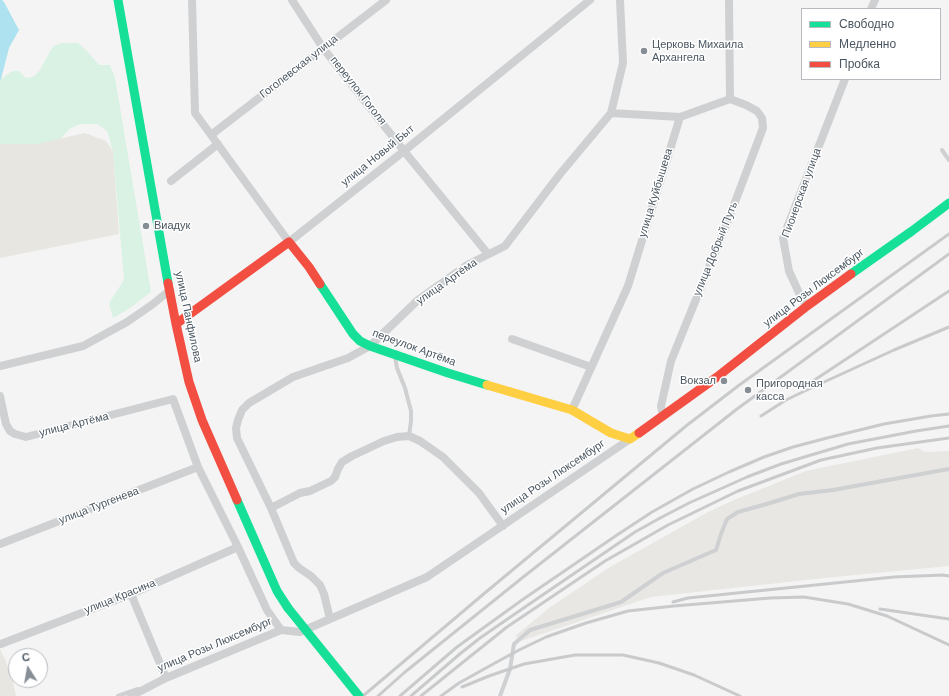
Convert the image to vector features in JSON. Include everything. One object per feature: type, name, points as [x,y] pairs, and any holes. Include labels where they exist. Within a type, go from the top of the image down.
[{"type":"street","name":"улица Панфилова","points":[[118,0],[176,324],[189,382],[202,420],[277,591],[288,608],[359,696]]},
{"type":"street","name":"переулок Артёма","points":[[192,0],[195,113],[308,267],[353,334],[360,341],[370,346],[448,373],[572,410],[611,433],[630,439]]},
{"type":"street","name":"переулок Гоголя","points":[[292,0],[324,48],[404,151],[488,254]]},
{"type":"street","name":"Гоголевская улица","points":[[211,135],[386,0]]},
{"type":"street","name":"улица Новый Быт","points":[[176,324],[289,242],[590,0]]},
{"type":"street","points":[[620,0],[623,63],[611,113],[680,117],[730,99],[729,0]]},
{"type":"street","name":"Пионерская улица","points":[[807,306],[789,271],[783,238],[844,80]]},
{"type":"street","name":"улица Добрый Путь","points":[[663,416],[661,406],[671,361],[729,218],[763,128],[762,118],[758,111],[730,99]]},
{"type":"street","name":"улица Артёма","points":[[271,508],[237,438],[236,428],[242,410],[249,403],[293,377],[348,358],[370,346],[418,300],[467,265],[505,246],[560,174],[611,113]]},
{"type":"street","name":"улица Куйбышева","points":[[572,410],[628,286],[680,117]]},
{"type":"street","points":[[171,181],[218,144]]},
{"type":"street","name":"улица Розы Люксембург","points":[[130,696],[166,678],[281,630],[300,632],[427,577],[663,416],[717,377],[807,306],[949,204]]},
{"type":"street","points":[[0,366],[83,346],[127,322],[170,290]]},
{"type":"street","points":[[512,339],[591,367]]},
{"type":"street","name":"улица Артёма","points":[[0,396],[6,424],[10,431],[26,437],[173,399],[198,467]]},
{"type":"street","points":[[330,619],[324,594],[320,585],[294,563],[271,508],[300,493],[310,491],[331,481],[335,477],[342,462],[352,456],[384,441],[397,437],[408,436],[420,441],[443,457],[479,494],[503,526]]},
{"type":"street","points":[[198,467],[238,547],[267,610],[281,630]]},
{"type":"street","name":"улица Тургенева","points":[[0,544],[198,467]]},
{"type":"street","name":"улица Красина","points":[[2,644],[131,594],[238,547]]},
{"type":"street","points":[[131,594],[166,678]]},
{"type":"lane","points":[[942,150],[949,160]]},
{"type":"lane","points":[[394,354],[411,411],[408,436]]},
{"type":"lane","points":[[500,696],[510,669],[514,644],[530,630],[621,602],[663,573],[716,550],[727,519],[738,512],[799,494],[833,490],[949,469]]},
{"type":"lane","points":[[118,696],[154,684]]},
{"type":"shaded area","points":[[918,448],[925,452],[949,451],[949,566],[651,597],[521,641],[515,636],[549,608],[610,567],[708,512],[806,471]]},
{"type":"green space","points":[[62,43],[78,43],[99,65],[110,65],[115,78],[151,292],[130,308],[113,318],[109,303],[124,280],[113,151],[107,131],[97,124],[80,124],[69,129],[57,143],[48,146],[0,144],[1,79],[12,71],[19,71],[26,78],[33,77],[40,70],[53,46]]},
{"type":"sand","points":[[85,133],[106,141],[113,151],[119,234],[0,258],[0,144],[37,144]]},
{"type":"sand","points":[[0,649],[8,668],[8,688],[14,688],[16,696],[0,696]]},
{"type":"water","points":[[0,0],[4,2],[19,30],[9,48],[0,81]]},
{"type":"railway","points":[[363,696],[686,426],[738,386],[949,234]]},
{"type":"railway","points":[[378,696],[405,672],[522,578],[737,409],[949,254]]},
{"type":"railway","points":[[810,383],[949,291]]},
{"type":"railway","points":[[761,416],[786,400],[811,388],[949,327]]},
{"type":"railway","points":[[400,696],[457,647],[522,600],[652,512],[693,489],[764,457],[793,447],[884,424],[949,414]]},
{"type":"railway","points":[[411,696],[480,638],[635,532],[689,503],[747,477],[781,464],[848,444],[949,426]]},
{"type":"railway","points":[[421,696],[507,627],[605,561],[668,525],[738,491],[821,460],[877,448],[949,438]]},
{"type":"railway","points":[[673,602],[688,598],[894,577],[949,576]]},
{"type":"railway","points":[[441,696],[459,683],[546,637],[586,623],[628,611],[674,606],[770,598],[804,597],[848,604],[887,616],[949,645]]},
{"type":"railway","points":[[880,609],[949,619]]},
{"type":"railway","points":[[462,687],[524,664],[575,655],[623,655],[659,663],[694,675],[740,696]]},
{"type":"traffic: fast","points":[[118,0],[168,283]]},
{"type":"traffic: fast","points":[[851,274],[949,203]]},
{"type":"traffic: fast","points":[[320,284],[353,334],[360,341],[370,346],[487,385]]},
{"type":"traffic: fast","points":[[237,500],[277,591],[288,608]]},
{"type":"traffic: fast","points":[[288,608],[359,696]]},
{"type":"traffic: slow","points":[[487,385],[572,410],[611,433],[630,439],[639,433]]},
{"type":"traffic: jam","points":[[176,324],[289,242],[309,267],[320,284]]},
{"type":"traffic: jam","points":[[639,433],[717,377],[807,306],[851,274]]},
{"type":"traffic: jam","points":[[168,283],[189,382],[202,420],[237,500]]},
{"type":"place","name":"Церковь Михаила Архангела","points":[[644,51]]},
{"type":"place","name":"Виадук","points":[[146,226]]},
{"type":"place","name":"Вокзал","points":[[724,381]]},
{"type":"place","name":"Пригородная касса","points":[[748,390]]}]
